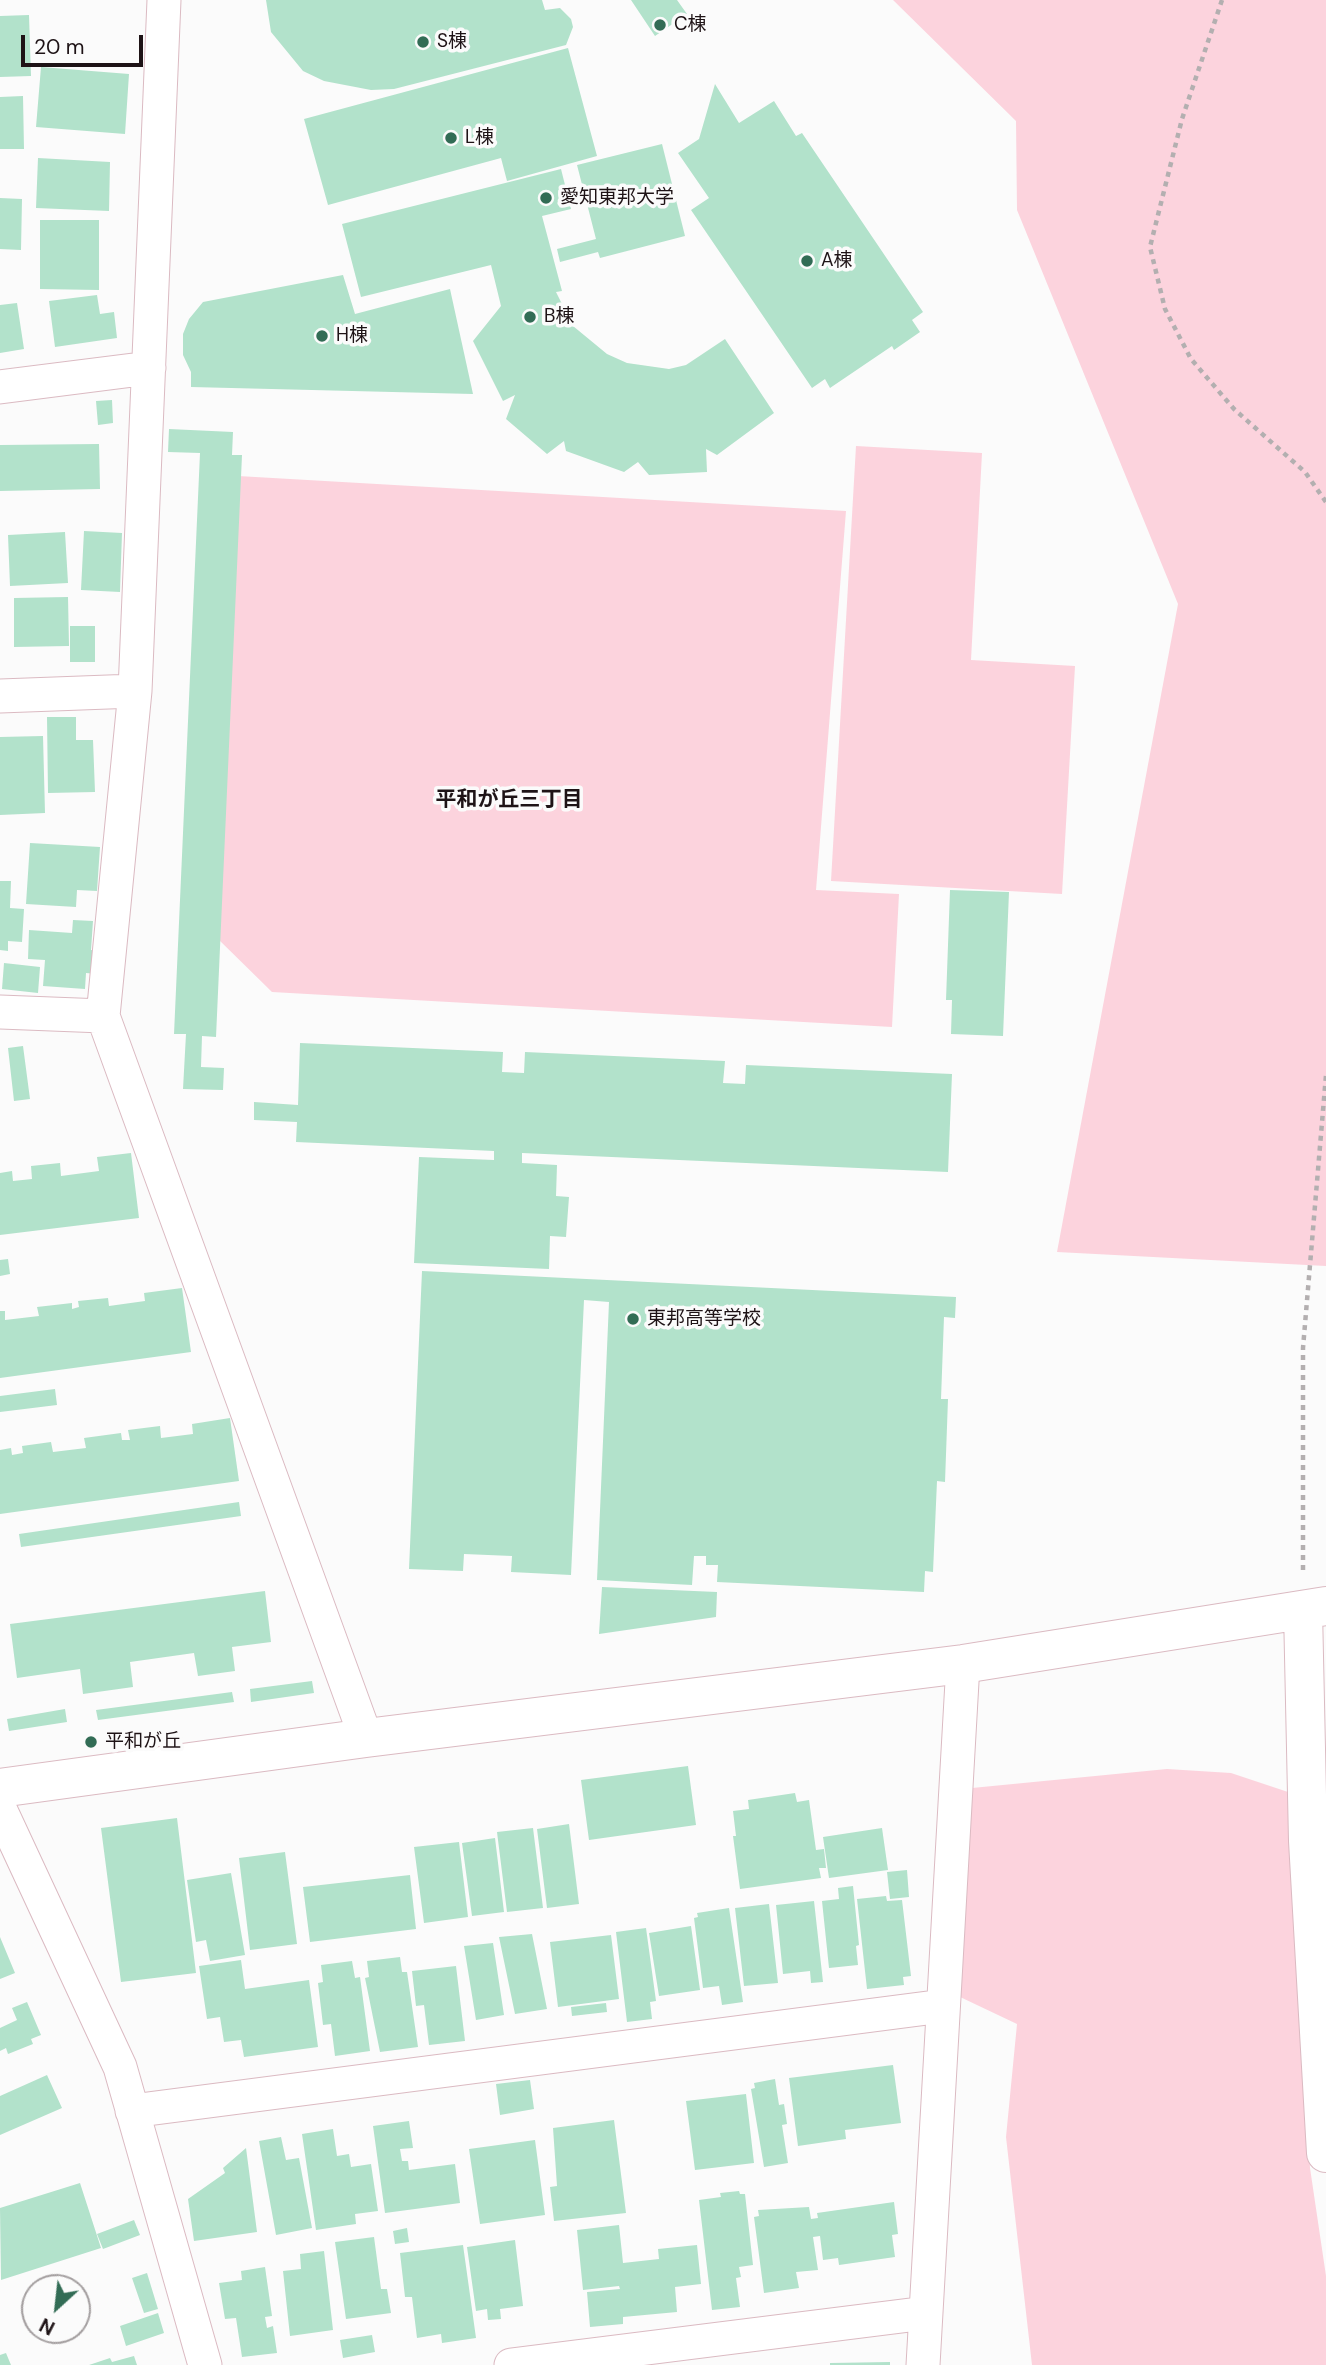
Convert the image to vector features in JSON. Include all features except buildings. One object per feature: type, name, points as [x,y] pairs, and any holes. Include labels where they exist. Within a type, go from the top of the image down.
[{"type":"street","points":[[164,0],[135,691],[103,1016],[366,1738]]},
{"type":"street","points":[[0,387],[149,368]]},
{"type":"street","points":[[0,696],[135,691]]},
{"type":"street","points":[[0,1012],[103,1016]]},
{"type":"street","points":[[0,1788],[366,1738],[962,1664],[1314,1608],[1308,1841],[1326,2153]]},
{"type":"street","points":[[923,2365],[962,1664]]},
{"type":"street","points":[[0,1809],[120,2067],[205,2365]]},
{"type":"street","points":[[132,2110],[943,2006]]},
{"type":"street","points":[[510,2365],[926,2313]]},
{"type":"path","points":[[1222,0],[1182,119],[1150,247],[1165,309],[1191,359],[1234,409],[1305,472],[1326,502]]},
{"type":"path","points":[[1314,1608],[1303,1348],[1326,1074]]},
{"type":"shaded area","points":[[893,0],[1326,0],[1326,1266],[1057,1252],[1178,604],[1017,210],[1016,121]]},
{"type":"shaded area","points":[[856,446],[982,453],[971,660],[1075,666],[1062,894],[831,881]]},
{"type":"shaded area","points":[[238,476],[846,511],[816,890],[899,894],[892,1027],[272,992],[216,937]]},
{"type":"shaded area","points":[[1167,1769],[1231,1773],[1291,1793],[1310,2168],[1326,2276],[1326,2365],[1032,2365],[1006,2137],[1017,2024],[958,1996],[972,1788]]},
{"type":"place","name":"C棟","points":[[660,25]]},
{"type":"place","name":"S棟","points":[[423,42]]},
{"type":"place","name":"L棟","points":[[451,138]]},
{"type":"place","name":"愛知東邦大学","points":[[546,198]]},
{"type":"place","name":"A棟","points":[[807,261]]},
{"type":"place","name":"B棟","points":[[530,317]]},
{"type":"place","name":"H棟","points":[[322,336]]},
{"type":"place","name":"東邦高等学校","points":[[633,1319]]},
{"type":"place","name":"平和が丘","points":[[91,1742]]},
{"type":"district","name":"平和が丘三丁目","points":[[509,800]]}]
